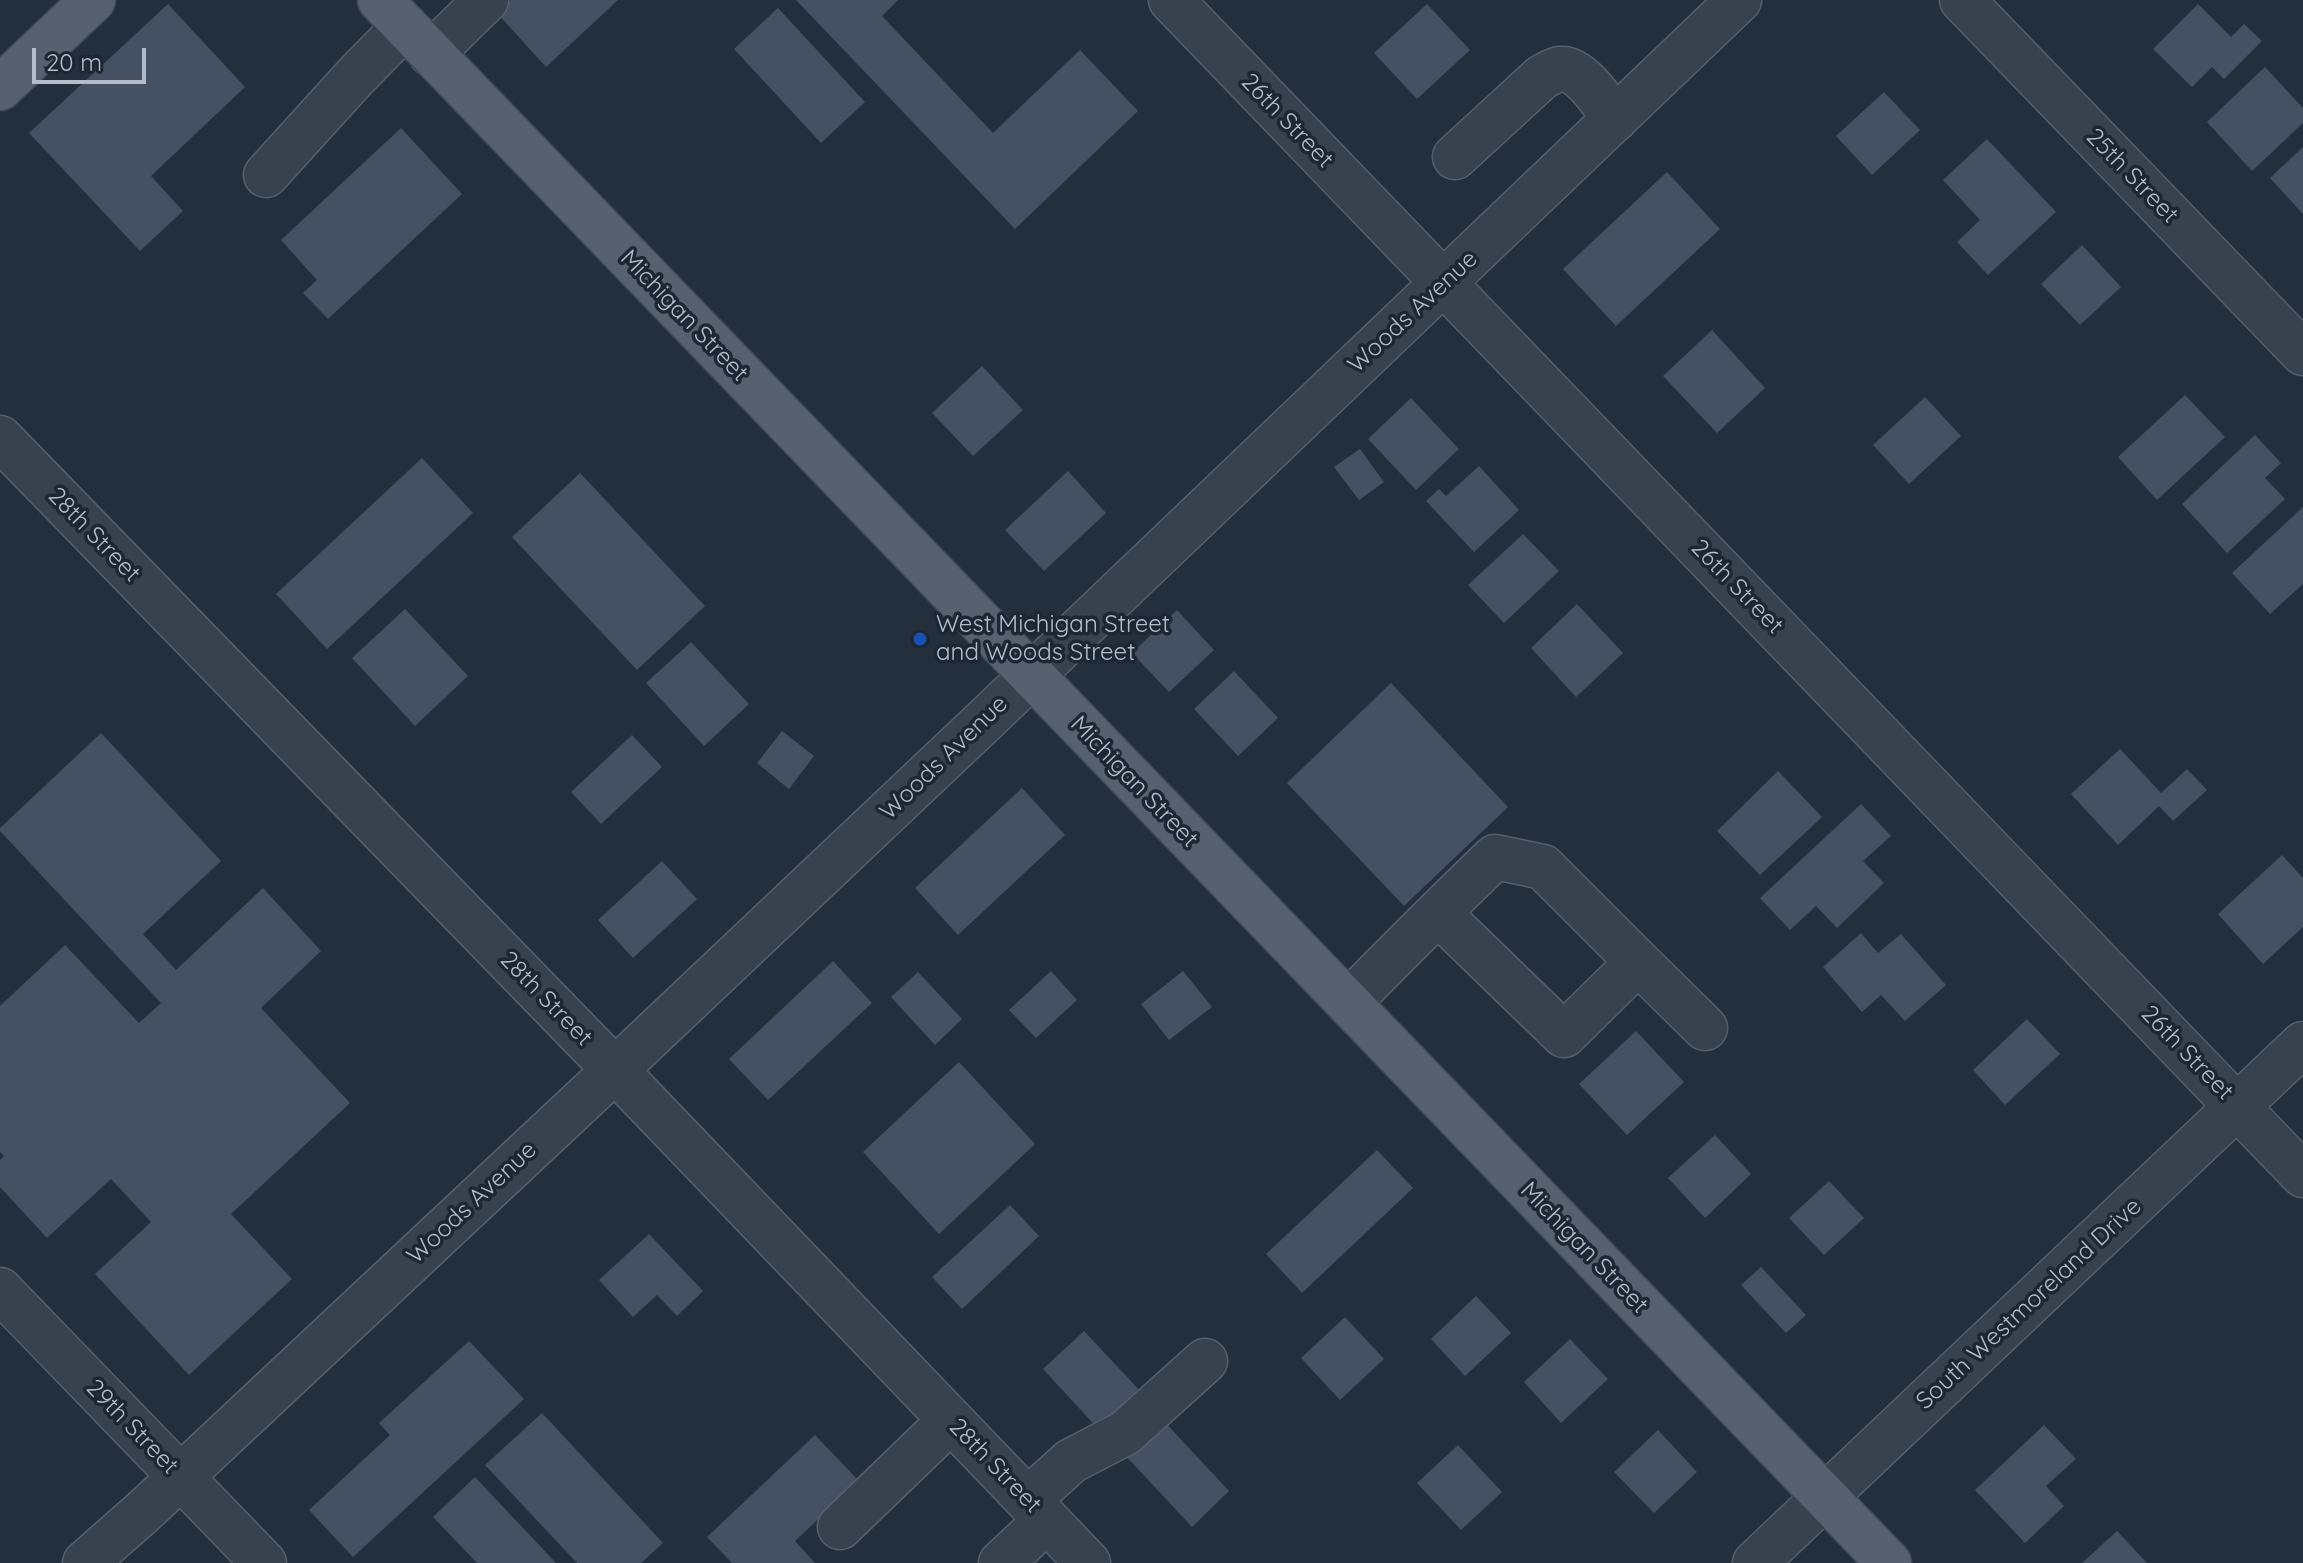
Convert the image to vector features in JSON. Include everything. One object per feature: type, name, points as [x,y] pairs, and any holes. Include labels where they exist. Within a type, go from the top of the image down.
[{"type":"main road","points":[[0,88],[93,0]]},
{"type":"main road","name":"Michigan Street","points":[[405,27],[1889,1563]]},
{"type":"street","points":[[266,175],[405,27],[486,0]]},
{"type":"street","name":"26th Street","points":[[1171,0],[2303,1175]]},
{"type":"street","name":"Woods Avenue","points":[[85,1563],[615,1070],[1739,0]]},
{"type":"street","name":"25th Street","points":[[1962,0],[2303,353]]},
{"type":"street","points":[[1455,157],[1542,77],[1558,69],[1569,70],[1581,78],[1615,119]]},
{"type":"street","name":"28th Street","points":[[0,438],[615,1070],[1088,1563]]},
{"type":"street","points":[[1348,1003],[1495,857],[1543,867],[1705,1028]]},
{"type":"street","points":[[1438,913],[1564,1035],[1638,962]]},
{"type":"street","name":"South Westmoreland Drive","points":[[1755,1563],[2303,1044]]},
{"type":"street","name":"29th Street","points":[[0,1290],[264,1563]]},
{"type":"street","points":[[1001,1563],[1071,1461],[1125,1433],[1205,1361]]},
{"type":"street","points":[[840,1527],[951,1420]]},
{"type":"building","points":[[511,0],[618,0],[546,67],[497,13]]},
{"type":"building","points":[[796,0],[898,0],[882,16],[993,133],[1080,50],[1138,111],[1015,229]]},
{"type":"building","points":[[168,4],[245,87],[151,176],[183,211],[140,251],[29,133]]},
{"type":"building","points":[[1427,4],[1470,50],[1417,99],[1374,53]]},
{"type":"building","points":[[2198,4],[2231,37],[2244,24],[2262,41],[2224,79],[2212,67],[2192,87],[2153,49]]},
{"type":"building","points":[[778,8],[865,102],[821,143],[734,49]]},
{"type":"building","points":[[2265,67],[2303,108],[2303,123],[2252,171],[2207,122]]},
{"type":"building","points":[[1884,92],[1920,130],[1872,175],[1836,136]]},
{"type":"building","points":[[401,128],[462,194],[328,319],[303,293],[317,280],[281,240]]},
{"type":"building","points":[[1987,139],[2056,212],[1988,275],[1957,242],[1980,220],[1943,180]]},
{"type":"building","points":[[2303,147],[2303,214],[2270,178]]},
{"type":"building","points":[[1667,172],[1720,229],[1616,326],[1563,269]]},
{"type":"building","points":[[2082,245],[2121,287],[2080,325],[2041,284]]},
{"type":"building","points":[[1712,330],[1765,388],[1717,433],[1663,376]]},
{"type":"building","points":[[982,366],[1023,410],[973,456],[932,413]]},
{"type":"building","points":[[2185,395],[2225,437],[2157,500],[2118,457]]},
{"type":"building","points":[[1925,397],[1961,436],[1909,484],[1873,445]]},
{"type":"building","points":[[1411,398],[1459,449],[1416,490],[1368,439]]},
{"type":"building","points":[[2255,435],[2281,463],[2265,478],[2285,499],[2227,553],[2182,504]]},
{"type":"building","points":[[1360,449],[1384,482],[1359,500],[1334,467]]},
{"type":"building","points":[[422,458],[473,513],[327,649],[276,594]]},
{"type":"building","points":[[1479,466],[1519,510],[1474,552],[1426,501],[1439,489],[1446,496]]},
{"type":"building","points":[[1068,471],[1106,513],[1044,571],[1005,530]]},
{"type":"building","points":[[580,473],[705,606],[637,670],[512,537]]},
{"type":"building","points":[[2303,507],[2303,584],[2270,614],[2232,573]]},
{"type":"building","points":[[1523,534],[1559,571],[1504,623],[1468,585]]},
{"type":"building","points":[[1577,604],[1623,653],[1576,697],[1531,648]]},
{"type":"building","points":[[405,609],[468,676],[415,726],[352,658]]},
{"type":"building","points":[[1177,610],[1214,650],[1169,692],[1132,653]]},
{"type":"building","points":[[691,642],[749,704],[704,746],[646,683]]},
{"type":"building","points":[[1234,671],[1278,718],[1238,756],[1194,709]]},
{"type":"building","points":[[1391,683],[1508,807],[1404,906],[1287,783]]},
{"type":"building","points":[[782,731],[814,756],[789,789],[757,763]]},
{"type":"building","points":[[101,733],[221,861],[143,934],[176,970],[263,888],[321,951],[261,1008],[350,1103],[231,1214],[292,1279],[189,1375],[95,1274],[151,1222],[111,1179],[47,1238],[0,1187],[0,1160],[4,1156],[0,1152],[0,1006],[65,945],[139,1023],[161,1003],[0,831]]},
{"type":"building","points":[[632,735],[662,767],[601,824],[571,792]]},
{"type":"building","points":[[2120,749],[2161,793],[2187,769],[2207,790],[2173,821],[2159,806],[2118,845],[2071,794]]},
{"type":"building","points":[[1778,771],[1822,817],[1760,875],[1717,831]]},
{"type":"building","points":[[1022,788],[1065,835],[958,935],[915,888]]},
{"type":"building","points":[[1861,804],[1891,836],[1863,861],[1884,883],[1837,928],[1816,906],[1790,930],[1760,898]]},
{"type":"building","points":[[2282,855],[2303,878],[2303,927],[2263,964],[2218,914]]},
{"type":"building","points":[[662,861],[697,899],[633,958],[598,920]]},
{"type":"building","points":[[1861,933],[1878,953],[1901,934],[1946,985],[1905,1021],[1881,995],[1862,1012],[1823,967]]},
{"type":"building","points":[[833,961],[872,1003],[768,1100],[729,1059]]},
{"type":"building","points":[[1051,971],[1077,1000],[1036,1038],[1009,1010]]},
{"type":"building","points":[[1183,971],[1212,1007],[1169,1040],[1141,1004]]},
{"type":"building","points":[[918,972],[962,1019],[935,1045],[891,997]]},
{"type":"building","points":[[2027,1019],[2060,1054],[2005,1105],[1973,1070]]},
{"type":"building","points":[[1636,1031],[1684,1082],[1627,1135],[1579,1084]]},
{"type":"building","points":[[959,1062],[1035,1144],[939,1234],[863,1152]]},
{"type":"building","points":[[1715,1135],[1751,1174],[1705,1218],[1668,1178]]},
{"type":"building","points":[[1377,1150],[1413,1188],[1302,1293],[1266,1254]]},
{"type":"building","points":[[1829,1181],[1864,1218],[1824,1255],[1789,1218]]},
{"type":"building","points":[[1010,1205],[1039,1236],[962,1309],[932,1277]]},
{"type":"building","points":[[649,1234],[703,1291],[677,1316],[657,1295],[633,1317],[599,1280]]},
{"type":"building","points":[[1761,1267],[1806,1315],[1786,1333],[1741,1285]]},
{"type":"building","points":[[1476,1296],[1511,1333],[1465,1376],[1431,1339]]},
{"type":"building","points":[[1345,1317],[1384,1359],[1340,1400],[1301,1358]]},
{"type":"building","points":[[1084,1331],[1143,1394],[1102,1433],[1043,1369]]},
{"type":"building","points":[[1570,1339],[1608,1379],[1561,1423],[1524,1382]]},
{"type":"building","points":[[469,1341],[524,1399],[353,1557],[309,1510],[390,1435],[379,1423]]},
{"type":"building","points":[[542,1413],[663,1543],[641,1563],[577,1563],[485,1465]]},
{"type":"building","points":[[1161,1418],[1229,1491],[1192,1527],[1123,1453]]},
{"type":"building","points":[[2044,1425],[2076,1459],[2046,1486],[2064,1506],[2025,1543],[1975,1490]]},
{"type":"building","points":[[1658,1430],[1697,1472],[1654,1513],[1614,1472]]},
{"type":"building","points":[[815,1435],[859,1481],[795,1541],[815,1563],[732,1563],[707,1537]]},
{"type":"building","points":[[1458,1445],[1502,1492],[1461,1530],[1417,1483]]},
{"type":"building","points":[[475,1477],[556,1563],[477,1563],[433,1517]]},
{"type":"building","points":[[2117,1531],[2147,1563],[2082,1563]]},
{"type":"place","name":"West Michigan Street and Woods Street","points":[[920,639]]}]
